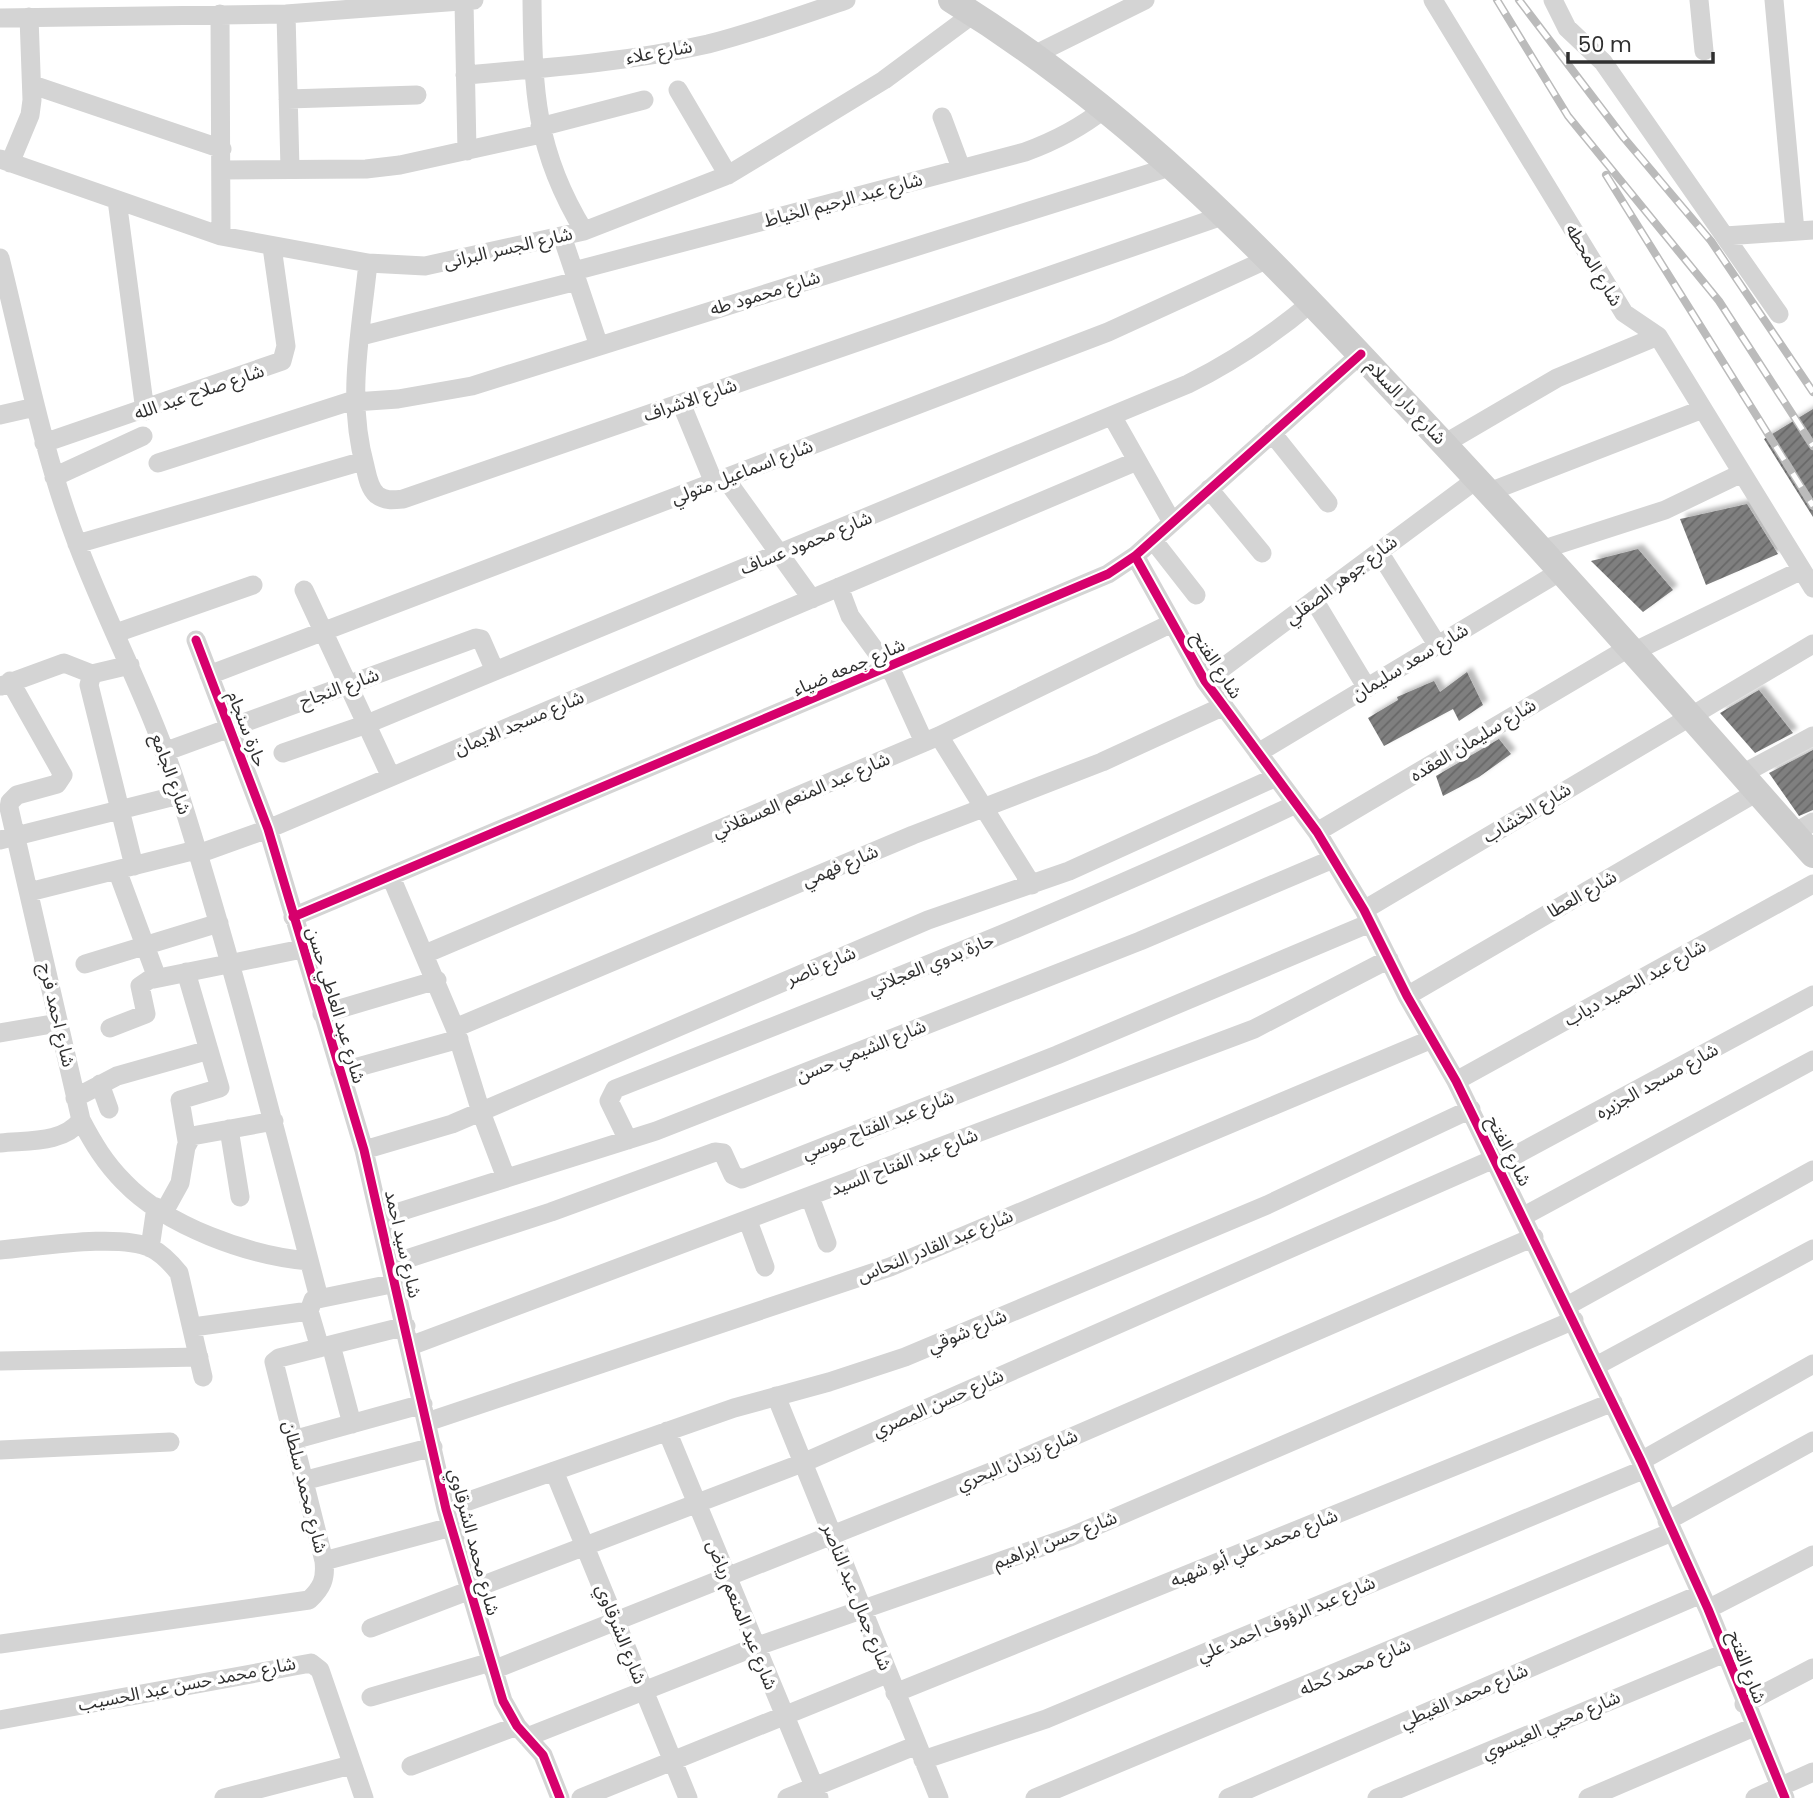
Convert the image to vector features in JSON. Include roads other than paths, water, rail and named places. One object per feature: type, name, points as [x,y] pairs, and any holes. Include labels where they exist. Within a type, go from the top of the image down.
[{"type":"main road","name":"شارع دار السلام","points":[[962,7],[1034,55],[1104,109],[1173,166],[1270,258],[1483,485],[1750,783],[1803,828],[1813,855]]},
{"type":"street","points":[[531,0],[533,69],[540,130],[559,188],[584,231]]},
{"type":"street","name":"شارع علاء","points":[[466,75],[637,58],[709,43],[779,24],[846,0]]},
{"type":"street","points":[[1034,55],[1144,0]]},
{"type":"street","name":"شارع المحطه","points":[[1433,0],[1624,313],[1658,336],[1813,588]]},
{"type":"street","points":[[1553,0],[1567,28],[1603,62],[1779,314]]},
{"type":"street","points":[[1699,0],[1704,51]]},
{"type":"street","points":[[1726,236],[1804,231],[1774,0]]},
{"type":"street","points":[[0,18],[286,14],[385,4],[469,1],[467,151]]},
{"type":"street","name":"شارع الجسر البرانى","points":[[5,161],[221,236],[368,264],[425,266],[584,231],[728,175],[884,80],[962,7]]},
{"type":"street","points":[[286,14],[290,169]]},
{"type":"street","points":[[220,15],[221,236]]},
{"type":"street","points":[[5,161],[30,115],[33,85],[29,17]]},
{"type":"street","points":[[33,85],[222,149]]},
{"type":"street","points":[[678,90],[728,175]]},
{"type":"street","points":[[288,99],[417,95]]},
{"type":"street","points":[[222,170],[377,168],[467,151],[644,100]]},
{"type":"street","name":"شارع عبد الرحيم الخياط","points":[[361,336],[1054,142],[1081,127],[1104,109]]},
{"type":"street","points":[[942,117],[961,169]]},
{"type":"street","name":"شارع محمود طه","points":[[158,463],[354,401],[398,399],[472,386],[1173,166]]},
{"type":"street","points":[[117,200],[145,411]]},
{"type":"street","name":"شارع الاشراف","points":[[368,264],[354,401],[363,461],[376,494],[389,500],[403,499],[1225,215]]},
{"type":"street","points":[[562,236],[599,346]]},
{"type":"street","name":"شارع صلاح عبد الله","points":[[44,443],[145,411],[282,361],[286,346],[272,247]]},
{"type":"street","name":"شارع الجامع","points":[[0,258],[8,326],[35,407],[54,477],[77,544],[130,665],[164,752],[231,963],[309,1261],[314,1304],[325,1347]]},
{"type":"street","name":"شارع اسماعيل متولي","points":[[209,676],[1108,332],[1270,258]]},
{"type":"street","name":"شارع محمود عساف","points":[[283,753],[367,724],[1112,416],[1232,362],[1273,336],[1312,302]]},
{"type":"street","points":[[1444,444],[1557,377],[1658,336]]},
{"type":"street","name":"شارع جمعه ضياء","points":[[293,917],[1099,579],[1135,556],[1361,354]]},
{"type":"street","points":[[681,403],[720,480],[812,598]]},
{"type":"street","points":[[0,415],[35,407]]},
{"type":"street","name":"شارع جوهر الصقلي","points":[[1206,681],[1379,552],[1483,485],[1703,409]]},
{"type":"street","points":[[1112,416],[1172,522]]},
{"type":"street","points":[[1272,433],[1328,502]]},
{"type":"street","points":[[54,477],[144,436]]},
{"type":"street","points":[[77,544],[363,461]]},
{"type":"street","name":"شارع مسجد الايمان","points":[[29,892],[197,852],[268,829],[1137,461]]},
{"type":"street","points":[[1541,550],[1665,510],[1742,473]]},
{"type":"street","points":[[1209,489],[1262,553]]},
{"type":"street","points":[[1153,540],[1196,595]]},
{"type":"street","points":[[1379,552],[1438,646]]},
{"type":"street","name":"شارع الفتح","points":[[1135,556],[1206,681],[1317,832],[1367,917],[1407,996],[1471,1109],[1643,1465],[1704,1601],[1744,1704],[1784,1792]]},
{"type":"street","name":"شارع سليمان العقده","points":[[1317,832],[1631,650],[1802,570]]},
{"type":"street","name":"شارع سعد سليمان","points":[[1258,753],[1560,571]]},
{"type":"street","points":[[116,633],[253,585]]},
{"type":"street","points":[[839,587],[855,624],[889,667],[932,739],[983,807],[1032,885]]},
{"type":"street","points":[[304,590],[391,777]]},
{"type":"street","points":[[1314,600],[1367,688]]},
{"type":"street","name":"شارع عبد المنعم العسقلاني","points":[[425,954],[932,739],[1172,623]]},
{"type":"street","name":"شارع النجاح","points":[[164,752],[476,638],[481,639],[495,671]]},
{"type":"street","name":"حارة سنجام","points":[[196,640],[268,829]]},
{"type":"street","name":"شارع الخشاب","points":[[1367,917],[1691,715],[1813,644]]},
{"type":"street","points":[[5,684],[64,663],[92,674],[130,665]]},
{"type":"street","points":[[92,674],[89,685],[121,811],[126,868],[145,946],[155,972],[154,979]]},
{"type":"street","name":"شارع احمد فرج","points":[[5,684],[63,775],[57,784],[13,798],[9,808],[8,838],[29,892],[81,1120],[108,1164],[125,1184],[160,1209],[245,1250],[281,1259],[309,1261]]},
{"type":"street","name":"شارع فهمي","points":[[340,1072],[457,1033],[983,807],[1102,762],[1224,706]]},
{"type":"street","name":"شارع العطا","points":[[1407,996],[1750,783],[1813,736]]},
{"type":"street","name":"شارع ناصر","points":[[364,1150],[423,1135],[481,1112],[928,920],[1032,885],[1276,777]]},
{"type":"street","points":[[8,838],[179,795]]},
{"type":"street","name":"حارة بدوي العجلاتي","points":[[628,1140],[609,1101],[609,1096],[615,1089],[960,954],[1170,864],[1296,804]]},
{"type":"street","name":"شارع عبد العاطي حسن","points":[[268,829],[364,1150]]},
{"type":"street","name":"شارع الشيمي حسن","points":[[380,1218],[628,1140],[1140,941],[1333,859]]},
{"type":"street","points":[[391,877],[437,980],[506,1178]]},
{"type":"street","name":"شارع عبد الحميد دياب","points":[[1456,1081],[1813,884]]},
{"type":"street","name":"شارع عبد الفتاح موسي","points":[[393,1274],[715,1152],[723,1153],[733,1175],[742,1179],[1057,1055],[1367,917]]},
{"type":"street","points":[[85,964],[219,923]]},
{"type":"street","points":[[110,1028],[146,1014],[140,986],[154,979],[302,949]]},
{"type":"street","name":"شارع عبد الفتاح السيد","points":[[410,1346],[748,1221],[1254,1028],[1389,959]]},
{"type":"street","points":[[150,1248],[160,1209],[180,1183],[187,1141],[180,1100],[220,1088],[186,972]]},
{"type":"street","points":[[322,1014],[437,980]]},
{"type":"street","name":"شارع مسجد الجزيره","points":[[1498,1161],[1813,995]]},
{"type":"street","points":[[0,1033],[58,1023]]},
{"type":"street","name":"شارع عبد القادر النحاس","points":[[293,1440],[352,1424],[425,1413],[890,1267],[1432,1039]]},
{"type":"street","points":[[75,1098],[117,1076],[209,1050]]},
{"type":"street","points":[[1524,1216],[1813,1060]]},
{"type":"street","points":[[100,1084],[109,1109]]},
{"type":"street","name":"شارع شوقي","points":[[324,1561],[449,1518],[554,1471],[667,1431],[905,1357],[1267,1205],[1471,1109]]},
{"type":"street","points":[[0,1143],[56,1137],[74,1128],[81,1120]]},
{"type":"street","points":[[187,1141],[198,1135],[274,1121]]},
{"type":"street","points":[[229,1129],[240,1197]]},
{"type":"street","name":"شارع سيد احمد","points":[[364,1150],[410,1346]]},
{"type":"street","name":"شارع حسن المصري","points":[[371,1628],[805,1462],[1498,1161]]},
{"type":"street","name":"شارع حسن ابراهيم","points":[[411,1766],[644,1691],[755,1647],[1070,1537],[1570,1313],[1813,1170]]},
{"type":"street","points":[[810,1197],[827,1243]]},
{"type":"street","points":[[748,1221],[765,1267]]},
{"type":"street","name":"شارع زيدان البحري","points":[[372,1697],[492,1666],[615,1621],[993,1471],[1534,1237]]},
{"type":"street","points":[[0,1250],[112,1241],[132,1242],[150,1248],[168,1259],[178,1273],[203,1377]]},
{"type":"street","points":[[1596,1366],[1813,1249]]},
{"type":"street","points":[[193,1327],[314,1304],[393,1274]]},
{"type":"street","name":"شارع محمد سلطان","points":[[0,1644],[309,1600],[320,1590],[325,1576],[324,1561],[274,1362],[406,1326]]},
{"type":"street","name":"شارع محمد الشرقاوي","points":[[410,1346],[449,1518],[492,1666],[506,1708],[542,1755],[560,1798]]},
{"type":"street","points":[[325,1347],[352,1424]]},
{"type":"street","points":[[0,1361],[199,1357]]},
{"type":"street","name":"شارع عبد الرؤوف احمد علي","points":[[787,1798],[816,1792],[920,1753],[1046,1719],[1643,1465],[1813,1364]]},
{"type":"street","name":"شارع جمال عبد الناصر","points":[[776,1396],[939,1798]]},
{"type":"street","name":"شارع محمد علي أبو شهبه","points":[[895,1693],[1613,1402]]},
{"type":"street","name":"شارع عبد المنعم رياض","points":[[667,1431],[816,1792]]},
{"type":"street","name":"شارع محمد كحله","points":[[1035,1798],[1670,1526],[1813,1441]]},
{"type":"street","points":[[0,1450],[170,1442]]},
{"type":"street","points":[[303,1481],[433,1447]]},
{"type":"street","name":"شارع الشرقاوي","points":[[554,1471],[688,1798]]},
{"type":"street","name":"شارع محمد الغيطي","points":[[1228,1798],[1813,1555]]},
{"type":"street","name":"شارع محيي العيسوي","points":[[1377,1798],[1725,1653]]},
{"type":"street","name":"شارع محمد حسن عبد الحسيب","points":[[0,1720],[305,1662],[320,1670],[364,1798]]},
{"type":"street","points":[[1744,1704],[1813,1668]]},
{"type":"street","points":[[581,1798],[887,1674]]},
{"type":"street","points":[[1587,1798],[1754,1727]]},
{"type":"street","points":[[224,1798],[264,1794],[351,1765]]},
{"type":"street","points":[[1755,1798],[1784,1792],[1813,1772]]},
{"type":"railway","points":[[1497,0],[1568,116],[1719,301],[1813,446]]},
{"type":"railway","points":[[1519,0],[1624,138],[1711,241],[1813,392]]},
{"type":"railway","points":[[1606,175],[1813,506]]}]
